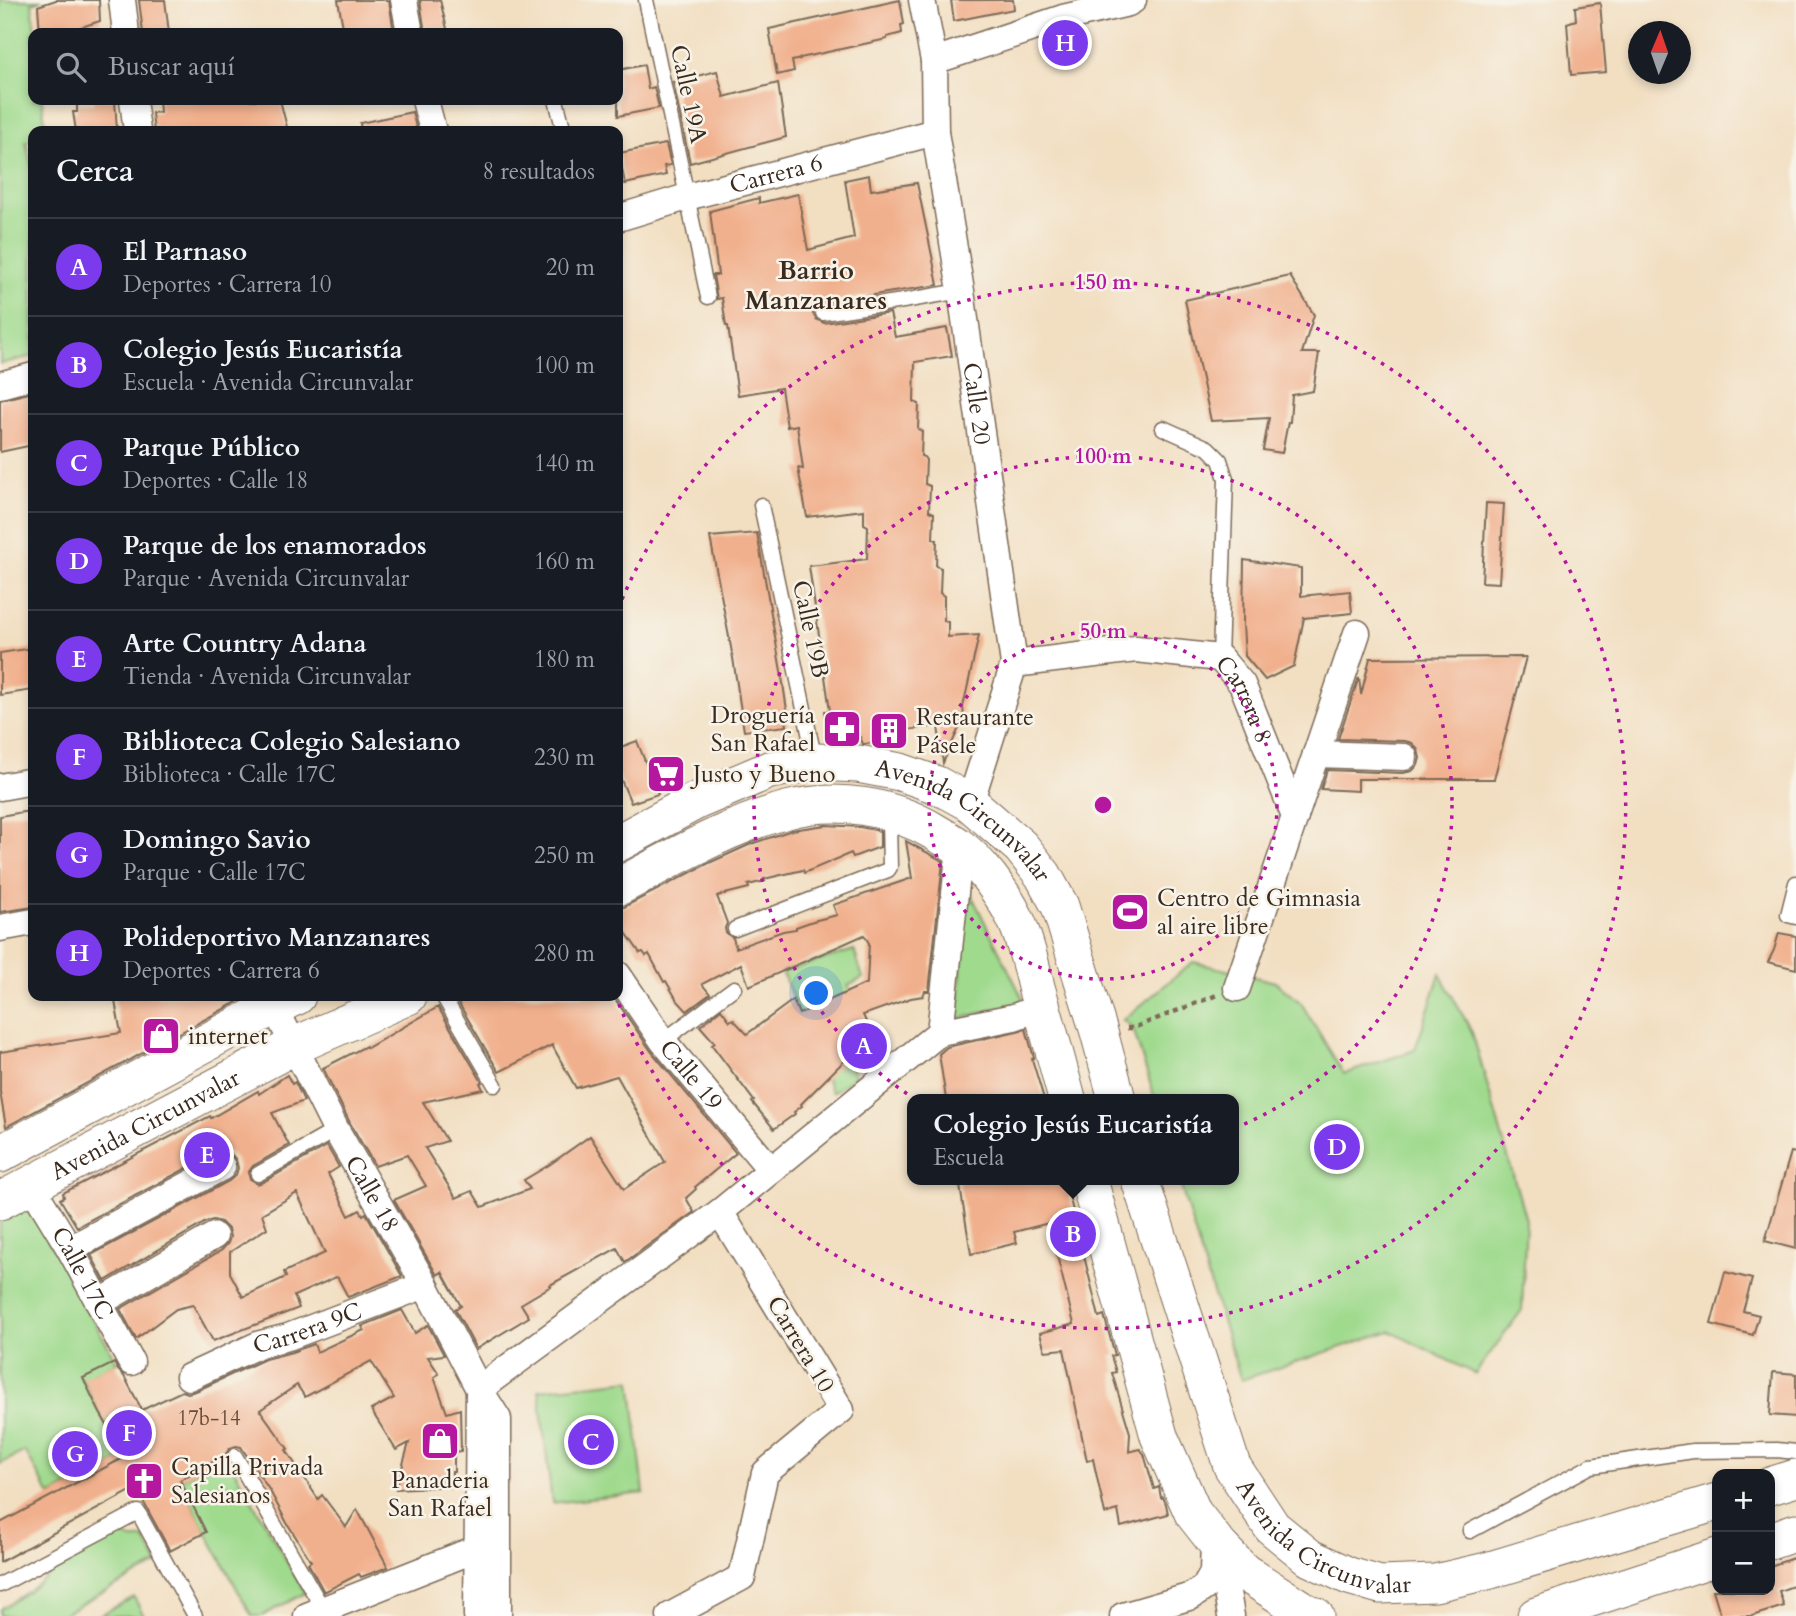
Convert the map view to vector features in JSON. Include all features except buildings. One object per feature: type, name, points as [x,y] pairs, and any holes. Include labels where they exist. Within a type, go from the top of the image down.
[{"type":"main road","name":"Avenida Circunvalar","points":[[623,840],[696,802],[769,770],[816,762],[858,764],[900,772],[937,785],[970,803],[1021,847],[1042,874],[1060,906],[1116,1094]]},
{"type":"main road","name":"Avenida Circunvalar","points":[[623,884],[714,838],[788,809],[823,804],[858,805],[892,812],[923,825],[960,847],[988,876],[1014,916],[1030,962],[1066,1094]]},
{"type":"main road","points":[[1042,1007],[1086,992]]},
{"type":"main road","name":"Avenida Circunvalar","points":[[1,1148],[277,1001]]},
{"type":"main road","name":"Avenida Circunvalar","points":[[16,1193],[294,1046],[397,1001]]},
{"type":"main road","points":[[1090,1185],[1159,1436],[1193,1513],[1217,1544],[1244,1572],[1301,1615]]},
{"type":"main road","name":"Avenida Circunvalar","points":[[1142,1185],[1232,1466],[1272,1527],[1310,1558],[1349,1576],[1380,1585],[1434,1583],[1487,1571],[1712,1504]]},
{"type":"main road","points":[[1775,1484],[1796,1478]]},
{"type":"main road","points":[[1775,1539],[1796,1532]]},
{"type":"main road","points":[[1536,1616],[1712,1560]]},
{"type":"street","points":[[122,0],[125,28]]},
{"type":"street","points":[[404,0],[409,28]]},
{"type":"street","name":"Calle 20","points":[[922,0],[934,61],[935,132],[961,291],[1014,664],[970,803]]},
{"type":"street","points":[[934,61],[1060,9],[1130,1]]},
{"type":"street","points":[[134,105],[136,126]]},
{"type":"street","points":[[426,105],[432,126]]},
{"type":"street","name":"Carrera 6","points":[[623,216],[935,132]]},
{"type":"street","points":[[0,385],[28,377]]},
{"type":"street","points":[[1237,988],[1357,634]]},
{"type":"street","name":"Carrera 8","points":[[1014,664],[1136,649],[1220,658],[1242,684],[1295,817]]},
{"type":"street","points":[[1316,754],[1404,757]]},
{"type":"street","points":[[0,787],[28,782]]},
{"type":"street","points":[[940,1032],[960,847]]},
{"type":"street","points":[[0,928],[28,923]]},
{"type":"street","name":"Calle 19","points":[[623,982],[663,1041],[771,1170]]},
{"type":"street","name":"Calle 18","points":[[282,1001],[294,1046],[336,1130],[425,1285],[479,1389],[488,1544],[498,1616]]},
{"type":"street","points":[[479,1389],[720,1212],[940,1032],[1014,1017],[1042,1007]]},
{"type":"street","points":[[70,1249],[222,1167]]},
{"type":"street","name":"Calle 17C","points":[[16,1193],[70,1249],[131,1362]]},
{"type":"street","name":"Carrera 10","points":[[670,1616],[742,1577],[765,1473],[841,1409],[720,1212]]},
{"type":"street","points":[[99,1303],[214,1236]]},
{"type":"street","name":"Carrera 9C","points":[[189,1377],[260,1344],[288,1337],[425,1285]]},
{"type":"street","points":[[315,1612],[488,1544]]},
{"type":"street","name":"Calle 18","points":[[477,1616],[488,1544]]},
{"type":"street","points":[[1124,1616],[1192,1596],[1205,1587],[1213,1573],[1217,1544]]},
{"type":"street","points":[[1217,1544],[1231,1616]]},
{"type":"lane","name":"Calle 19A","points":[[646,0],[708,297]]},
{"type":"lane","points":[[557,105],[563,126]]},
{"type":"lane","points":[[823,313],[961,291]]},
{"type":"lane","points":[[1163,428],[1208,448],[1220,460],[1226,479],[1220,658]]},
{"type":"lane","name":"Calle 19B","points":[[761,505],[816,762]]},
{"type":"lane","points":[[735,929],[888,870],[888,822],[892,812]]},
{"type":"lane","points":[[1796,883],[1788,915],[1796,917]]},
{"type":"lane","points":[[663,1041],[734,988]]},
{"type":"lane","points":[[446,1001],[495,1085]]},
{"type":"lane","points":[[258,1174],[336,1130]]},
{"type":"lane","points":[[1470,1531],[1591,1466],[1693,1451],[1796,1452]]},
{"type":"lane","points":[[235,1455],[315,1612]]},
{"type":"lane","points":[[0,1585],[138,1512],[195,1616]]},
{"type":"path","points":[[1098,1032],[1133,1027],[1237,988]]},
{"type":"green space","points":[[0,0],[42,0],[32,3],[34,28],[28,28],[28,105],[43,105],[45,126],[28,126],[26,142],[28,357],[0,364]]},
{"type":"green space","points":[[966,884],[1024,1001],[958,1019]]},
{"type":"green space","points":[[854,950],[863,978],[848,986],[854,998],[826,1009],[855,1076],[832,1093],[782,972]]},
{"type":"green space","points":[[1193,962],[1275,982],[1301,1003],[1344,1074],[1415,1050],[1440,974],[1472,1032],[1526,1220],[1522,1310],[1475,1374],[1390,1331],[1241,1380],[1181,1185],[1239,1185],[1239,1094],[1153,1094],[1133,1028],[1123,1020]]},
{"type":"green space","points":[[27,1203],[117,1362],[83,1379],[125,1457],[50,1496],[25,1451],[0,1464],[0,1217]]},
{"type":"green space","points":[[631,1380],[644,1493],[552,1503],[539,1390]]},
{"type":"green space","points":[[226,1455],[305,1593],[262,1616],[252,1616],[180,1480]]},
{"type":"green space","points":[[119,1529],[130,1538],[144,1538],[158,1564],[59,1616],[0,1616],[0,1609],[50,1573],[48,1568]]},
{"type":"green space","points":[[134,1597],[144,1616],[98,1616]]},
{"type":"place","name":"Polideportivo Manzanares","points":[[1065,43]]},
{"type":"place","name":"Droguería San Rafael","points":[[842,729]]},
{"type":"place","name":"Restaurante Pásele","points":[[889,731]]},
{"type":"place","name":"Justo y Bueno","points":[[666,774]]},
{"type":"place","name":"Centro de Gimnasia al aire libre","points":[[1130,912]]},
{"type":"place","name":"internet","points":[[161,1036]]},
{"type":"place","name":"El Parnaso","points":[[864,1046]]},
{"type":"place","name":"Parque de los enamorados","points":[[1337,1147]]},
{"type":"place","name":"Arte Country Adana","points":[[207,1155]]},
{"type":"place","name":"Colegio Jesús Eucaristía","points":[[1073,1234]]},
{"type":"place","name":"Biblioteca Colegio Salesiano","points":[[129,1433]]},
{"type":"place","name":"Panaderia San Rafael","points":[[440,1441]]},
{"type":"place","name":"Parque Público","points":[[591,1442]]},
{"type":"place","name":"Domingo Savio","points":[[75,1454]]},
{"type":"place","name":"Capilla Privada Salesianos","points":[[144,1481]]},
{"type":"district","name":"Barrio Manzanares","points":[[816,285]]}]
